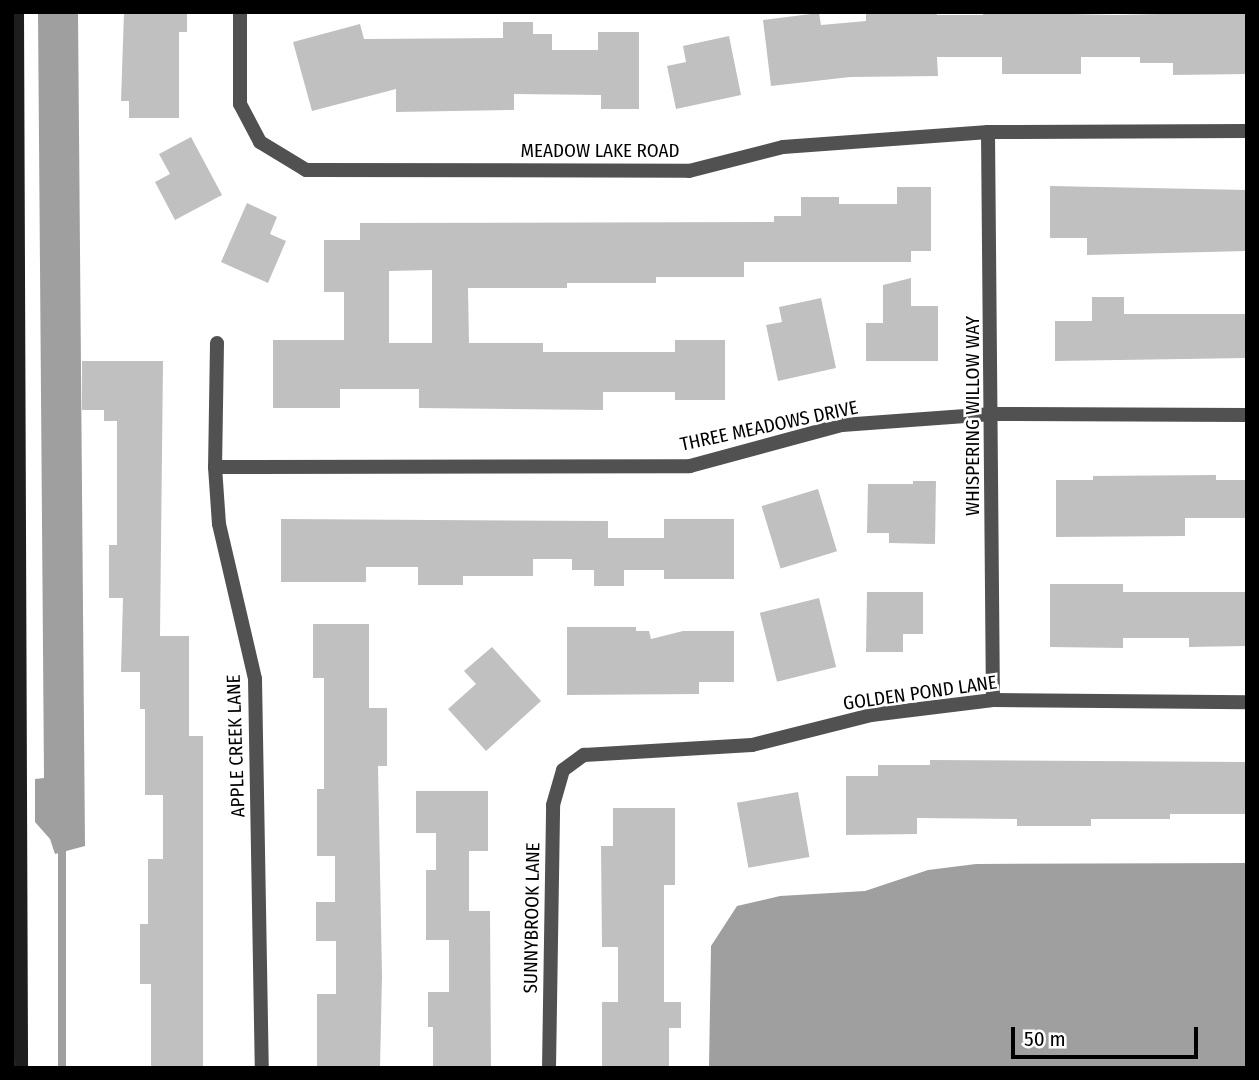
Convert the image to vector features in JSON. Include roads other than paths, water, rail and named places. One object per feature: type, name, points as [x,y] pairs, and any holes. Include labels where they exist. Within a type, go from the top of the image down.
[{"type":"street","points":[[17,12],[16,540],[21,1068]]},
{"type":"street","name":"MEADOW LAKE ROAD","points":[[240,12],[240,104],[260,142],[306,170],[689,171],[783,147],[988,132],[1247,131]]},
{"type":"street","name":"WHISPERING WILLOW WAY","points":[[988,132],[993,414],[993,700]]},
{"type":"street","name":"APPLE CREEK LANE","points":[[218,343],[215,467],[219,524],[255,679],[262,1068]]},
{"type":"street","name":"THREE MEADOWS DRIVE","points":[[215,467],[690,466],[842,425],[993,414],[1247,415]]},
{"type":"street","name":"GOLDEN POND LANE","points":[[563,770],[584,755],[752,745],[871,715],[993,700],[1247,702]]},
{"type":"street","name":"SUNNYBROOK LANE","points":[[549,1068],[553,805],[563,770]]},
{"type":"waterway","points":[[62,843],[62,1068]]}]
